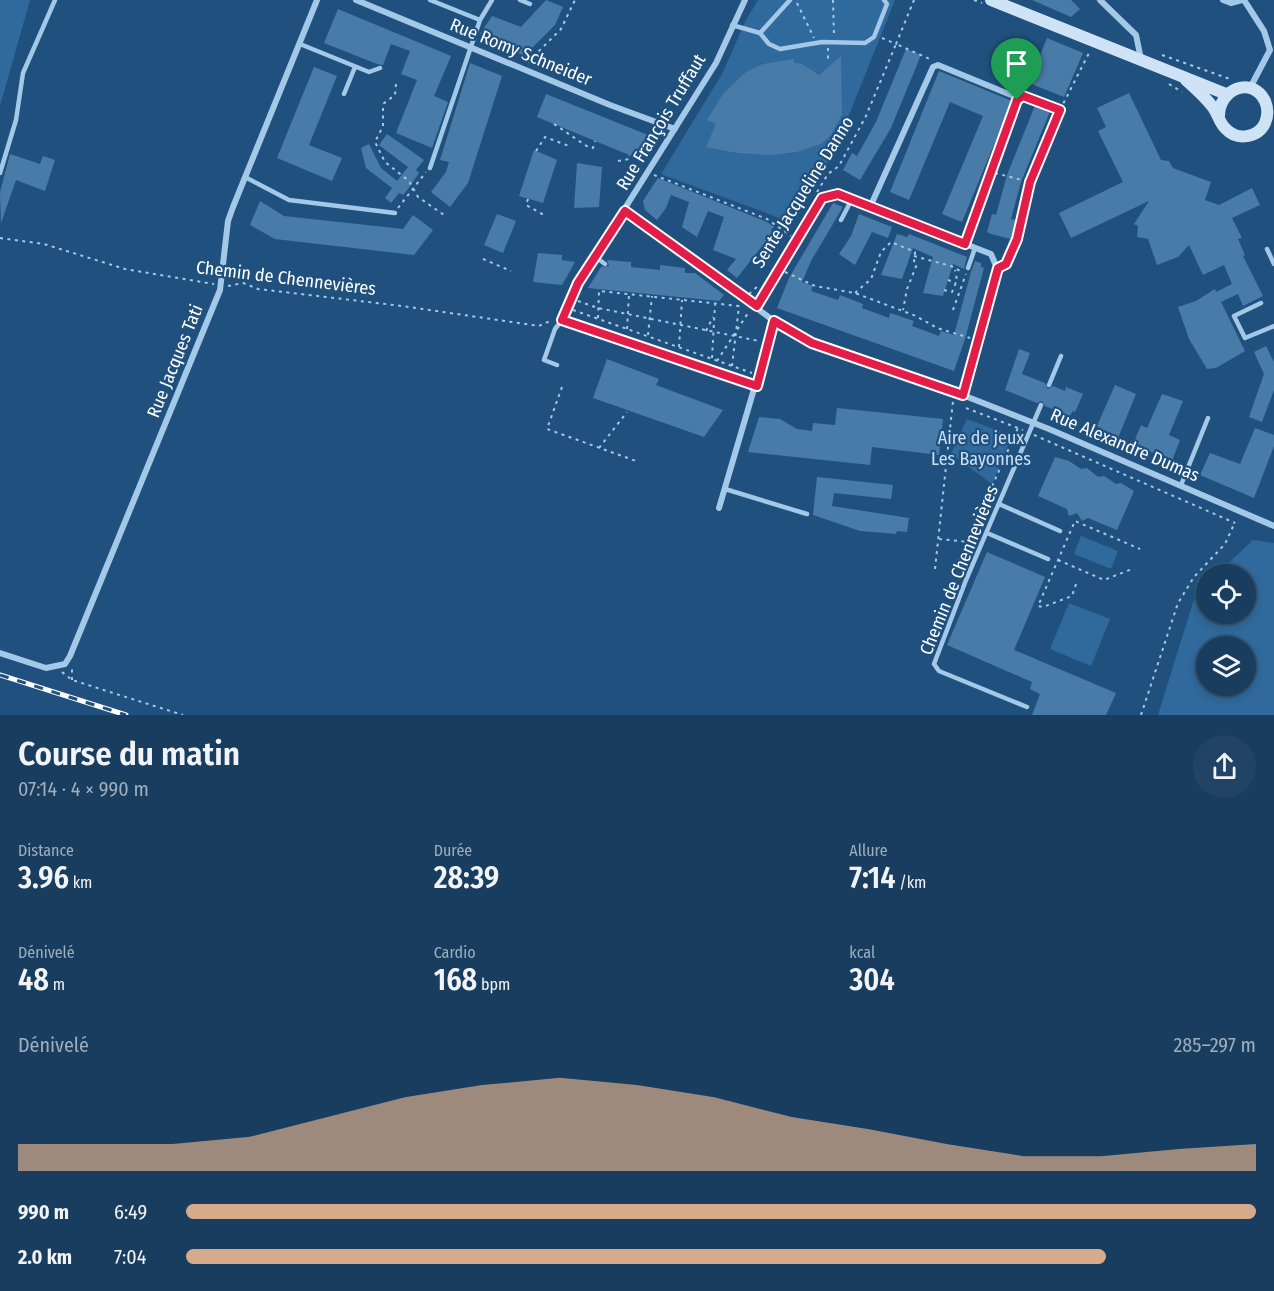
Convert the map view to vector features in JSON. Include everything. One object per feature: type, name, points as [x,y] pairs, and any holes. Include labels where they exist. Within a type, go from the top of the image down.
[{"type":"main road","points":[[991,0],[1226,94]]},
{"type":"main road","points":[[1183,78],[1206,99],[1226,130],[1233,135],[1250,136],[1268,128],[1267,116],[1270,107],[1257,92],[1250,88],[1233,90],[1221,100],[1219,116]]},
{"type":"street","name":"Rue Jacques Tati","points":[[57,667],[65,664],[70,656],[221,286],[228,221],[317,0]]},
{"type":"street","name":"Rue Romy Schneider","points":[[356,0],[675,129]]},
{"type":"street","name":"Rue François Truffaut","points":[[562,320],[564,310],[594,256],[625,211],[716,63],[745,0]]},
{"type":"street","points":[[1100,0],[1136,35],[1141,60]]},
{"type":"street","points":[[1223,0],[1231,3],[1243,0],[1264,31],[1272,50],[1250,88]]},
{"type":"street","points":[[871,205],[883,172],[901,141],[933,67],[936,66],[1017,100],[989,172],[980,208],[965,244]]},
{"type":"street","points":[[757,306],[822,198],[838,194],[992,254],[998,268],[963,395]]},
{"type":"street","name":"Rue Alexandre Dumas","points":[[625,211],[757,306],[774,321],[812,343],[963,395],[1034,423],[1274,526]]},
{"type":"street","points":[[562,320],[757,386]]},
{"type":"street","points":[[719,508],[757,386],[774,321]]},
{"type":"street","points":[[0,653],[45,668],[57,667]]},
{"type":"lane","points":[[0,173],[16,120],[23,72],[55,0]]},
{"type":"lane","points":[[430,0],[480,20]]},
{"type":"lane","points":[[430,168],[437,154],[469,47],[480,20],[492,0]]},
{"type":"lane","points":[[520,0],[530,4]]},
{"type":"lane","points":[[760,33],[790,0]]},
{"type":"lane","points":[[732,25],[760,33],[769,44],[780,49],[817,43],[865,43],[874,35],[887,4],[884,0]]},
{"type":"lane","points":[[300,44],[369,72],[380,68]]},
{"type":"lane","points":[[344,94],[355,67]]},
{"type":"lane","points":[[244,177],[289,200],[394,213]]},
{"type":"lane","points":[[841,220],[852,199]]},
{"type":"lane","points":[[968,268],[975,248]]},
{"type":"lane","points":[[1267,249],[1274,264]]},
{"type":"lane","points":[[594,256],[604,264]]},
{"type":"lane","points":[[1261,303],[1234,316],[1245,338],[1274,326]]},
{"type":"lane","points":[[557,365],[544,360],[555,329],[562,320]]},
{"type":"lane","points":[[1050,385],[1061,357]]},
{"type":"lane","name":"Chemin de Chennevières","points":[[1027,707],[939,671],[934,664],[966,580],[1041,405]]},
{"type":"lane","points":[[1181,485],[1208,418]]},
{"type":"lane","points":[[725,489],[807,514]]},
{"type":"lane","points":[[999,504],[1060,531]]},
{"type":"lane","points":[[987,533],[1048,559]]},
{"type":"path","points":[[522,68],[561,28],[575,0]]},
{"type":"path","points":[[795,0],[817,43],[828,48]]},
{"type":"path","points":[[828,62],[828,48],[835,42],[833,0]]},
{"type":"path","name":"Sente Jacqueline Danno","points":[[812,201],[828,174],[839,166],[866,116],[914,0]]},
{"type":"path","points":[[874,35],[930,57],[936,66]]},
{"type":"path","points":[[998,268],[1006,264],[1017,239],[1030,182],[1060,110],[1093,48]]},
{"type":"path","points":[[396,84],[395,95],[383,104],[383,126],[375,142],[385,162],[414,187],[418,196],[444,215]]},
{"type":"path","points":[[1017,100],[1023,96],[1060,110]]},
{"type":"path","points":[[554,124],[588,147],[592,148],[596,141]]},
{"type":"path","points":[[536,151],[545,137],[569,146]]},
{"type":"path","points":[[618,161],[629,159],[630,155]]},
{"type":"path","points":[[394,213],[430,168]]},
{"type":"path","points":[[648,172],[766,219],[791,236]]},
{"type":"path","points":[[989,172],[1030,182]]},
{"type":"path","points":[[528,199],[526,206],[543,215]]},
{"type":"path","name":"Sente Jacqueline Danno","points":[[785,245],[795,228]]},
{"type":"path","name":"Chemin de Chennevières","points":[[0,238],[44,244],[125,269],[221,286],[243,283],[258,289],[402,306],[539,326],[552,321],[556,312],[564,310]]},
{"type":"path","points":[[855,293],[871,279],[881,252],[891,242],[915,252],[917,264],[907,289],[903,311]]},
{"type":"path","points":[[914,256],[966,274],[953,310]]},
{"type":"path","points":[[483,259],[511,271]]},
{"type":"path","points":[[778,269],[814,286],[855,293],[903,311],[938,328],[979,340]]},
{"type":"path","points":[[944,290],[952,292],[956,283],[955,270]]},
{"type":"path","name":"Sente Jacqueline Danno","points":[[749,294],[764,279]]},
{"type":"path","points":[[948,280],[956,283]]},
{"type":"path","points":[[598,319],[599,291],[739,306],[749,310],[717,361]]},
{"type":"path","points":[[627,329],[629,294]]},
{"type":"path","points":[[648,336],[652,297]]},
{"type":"path","points":[[575,300],[598,308],[769,343]]},
{"type":"path","points":[[679,348],[682,300]]},
{"type":"path","points":[[732,366],[739,306],[743,302]]},
{"type":"path","points":[[712,359],[715,304]]},
{"type":"path","points":[[706,331],[720,304]]},
{"type":"path","points":[[564,310],[598,319],[759,375]]},
{"type":"path","points":[[562,387],[546,429],[636,461]]},
{"type":"path","points":[[935,569],[954,398]]},
{"type":"path","points":[[966,408],[1030,433],[1235,523]]},
{"type":"path","points":[[599,448],[627,412]]},
{"type":"path","points":[[966,580],[954,574],[1018,428]]},
{"type":"path","points":[[1141,715],[1178,603],[1194,577],[1225,544],[1240,511]]},
{"type":"path","points":[[1076,584],[1072,596],[1043,608],[1038,606],[1075,521],[1140,549]]},
{"type":"path","points":[[939,539],[968,542]]},
{"type":"path","points":[[1058,560],[1104,580],[1132,569]]},
{"type":"path","points":[[57,667],[72,680],[183,715]]},
{"type":"green space","points":[[0,0],[30,0],[0,106]]},
{"type":"green space","points":[[758,0],[895,0],[833,155],[782,219],[661,174],[722,74],[746,20]]},
{"type":"green space","name":"Aire de jeux Les Bayonnes","points":[[967,419],[1012,436],[992,484],[951,454]]},
{"type":"green space","points":[[1081,536],[1118,551],[1111,569],[1074,554]]},
{"type":"green space","points":[[1253,540],[1274,543],[1274,715],[1158,715],[1195,596],[1196,624],[1256,624],[1256,564],[1228,564]]},
{"type":"green space","points":[[1069,603],[1110,619],[1091,666],[1050,649]]},
{"type":"building","points":[[546,0],[563,7],[555,25],[524,56],[480,34],[492,16],[521,27]]},
{"type":"building","points":[[1032,0],[1071,0],[1080,9],[1071,17]]},
{"type":"building","points":[[338,9],[451,56],[434,96],[448,102],[432,148],[396,133],[417,80],[401,74],[410,51],[391,44],[383,65],[324,43]]},
{"type":"building","points":[[1047,38],[1083,53],[1064,97],[1029,83]]},
{"type":"building","points":[[906,49],[921,55],[891,128],[860,180],[843,170],[852,153],[857,156],[876,122]]},
{"type":"building","points":[[841,56],[842,114],[831,135],[821,144],[797,152],[771,155],[737,153],[706,147],[716,124],[707,120],[723,94],[746,72],[763,64],[794,59],[794,63],[802,64],[819,75]]},
{"type":"building","points":[[470,63],[502,76],[468,183],[450,207],[431,192],[446,172],[449,162],[440,160]]},
{"type":"building","points":[[314,67],[337,76],[309,145],[342,158],[332,181],[277,158]]},
{"type":"building","points":[[939,71],[1012,101],[962,222],[942,214],[983,116],[950,102],[909,200],[890,192]]},
{"type":"building","points":[[1129,93],[1161,160],[1169,161],[1173,168],[1211,182],[1205,200],[1219,205],[1252,188],[1260,205],[1232,218],[1242,238],[1238,239],[1245,255],[1243,256],[1263,296],[1243,306],[1238,294],[1221,302],[1245,351],[1216,368],[1207,369],[1189,339],[1178,307],[1196,301],[1215,289],[1216,292],[1232,284],[1224,265],[1203,275],[1189,245],[1178,257],[1157,265],[1148,239],[1137,237],[1138,226],[1134,224],[1149,201],[1071,238],[1059,213],[1123,182],[1098,131],[1106,127],[1097,108]]},
{"type":"building","points":[[546,94],[653,137],[639,159],[537,117]]},
{"type":"building","points":[[1036,103],[1051,109],[1021,182],[1011,219],[1016,220],[1011,239],[991,234],[987,232],[992,214],[996,215],[1007,175]]},
{"type":"building","points":[[387,134],[424,160],[416,170],[419,173],[408,189],[403,195],[399,193],[391,203],[385,198],[392,188],[366,168],[361,148],[369,144],[381,168],[397,181],[408,167],[379,145]]},
{"type":"building","points":[[534,150],[557,160],[543,203],[519,196]]},
{"type":"building","points":[[10,154],[40,164],[43,156],[55,160],[45,191],[16,180],[1,223],[0,192]]},
{"type":"building","points":[[577,163],[602,167],[599,207],[574,208]]},
{"type":"building","points":[[658,178],[767,222],[774,227],[771,230],[773,232],[737,278],[727,270],[736,259],[713,250],[724,217],[708,211],[697,237],[682,227],[689,202],[671,195],[666,208],[657,220],[645,210],[643,201]]},
{"type":"building","points":[[260,201],[284,216],[403,229],[413,215],[433,230],[414,255],[275,239],[250,225]]},
{"type":"building","points":[[833,203],[843,207],[811,261],[802,282],[813,286],[811,291],[838,300],[840,295],[863,304],[862,308],[889,318],[890,313],[914,321],[912,326],[939,336],[941,331],[954,335],[975,261],[981,263],[981,267],[984,268],[954,371],[777,308],[789,278]]},
{"type":"building","points":[[497,214],[516,221],[503,253],[484,245]]},
{"type":"building","points":[[859,214],[892,227],[888,238],[872,232],[855,265],[839,254],[851,236]]},
{"type":"building","points":[[897,234],[907,237],[909,234],[967,257],[964,269],[953,264],[943,296],[923,293],[933,257],[913,248],[902,279],[881,275]]},
{"type":"building","points":[[538,253],[562,255],[562,260],[575,262],[562,285],[533,282]]},
{"type":"building","points":[[607,260],[631,262],[631,267],[660,270],[660,265],[685,268],[685,273],[695,273],[724,295],[719,301],[588,288],[601,267],[609,266]]},
{"type":"building","points":[[1266,346],[1274,362],[1274,390],[1262,422],[1249,417],[1264,374],[1254,352]]},
{"type":"building","points":[[1019,349],[1030,353],[1022,374],[1045,383],[1048,389],[1053,386],[1065,391],[1066,387],[1083,394],[1075,412],[1073,411],[1070,416],[1045,406],[1042,401],[1037,403],[1005,390]]},
{"type":"building","points":[[607,359],[659,379],[656,385],[723,410],[704,437],[593,398]]},
{"type":"building","points":[[1115,385],[1136,394],[1118,438],[1097,426]]},
{"type":"building","points":[[1162,394],[1183,401],[1169,435],[1180,440],[1172,461],[1133,444],[1141,425],[1147,428]]},
{"type":"building","points":[[837,408],[943,419],[939,455],[872,447],[870,465],[748,452],[759,417],[780,419],[797,429],[812,431],[813,423],[835,425]]},
{"type":"building","points":[[1255,428],[1274,435],[1274,446],[1254,498],[1200,475],[1210,453],[1240,464]]},
{"type":"building","points":[[1055,457],[1069,461],[1081,469],[1087,468],[1098,477],[1104,476],[1134,491],[1117,530],[1088,518],[1082,521],[1077,513],[1069,516],[1067,509],[1038,496]]},
{"type":"building","points":[[817,477],[893,485],[891,499],[834,493],[832,506],[909,518],[907,532],[897,531],[896,534],[860,531],[813,515]]},
{"type":"building","points":[[987,552],[1045,577],[1014,650],[1116,693],[1106,715],[1032,715],[1040,694],[1030,689],[1032,682],[947,645]]},
{"type":"railway","points":[[0,675],[126,715]]},
{"type":"route","points":[[1023,96],[1060,110],[1030,182],[1017,239],[1006,264],[998,268],[963,395],[812,343],[774,321],[757,386],[562,320],[564,310],[578,283],[625,211],[757,306],[822,198],[838,194],[871,205],[965,244],[980,208],[989,172],[1018,103],[1017,100],[1023,96]]}]
